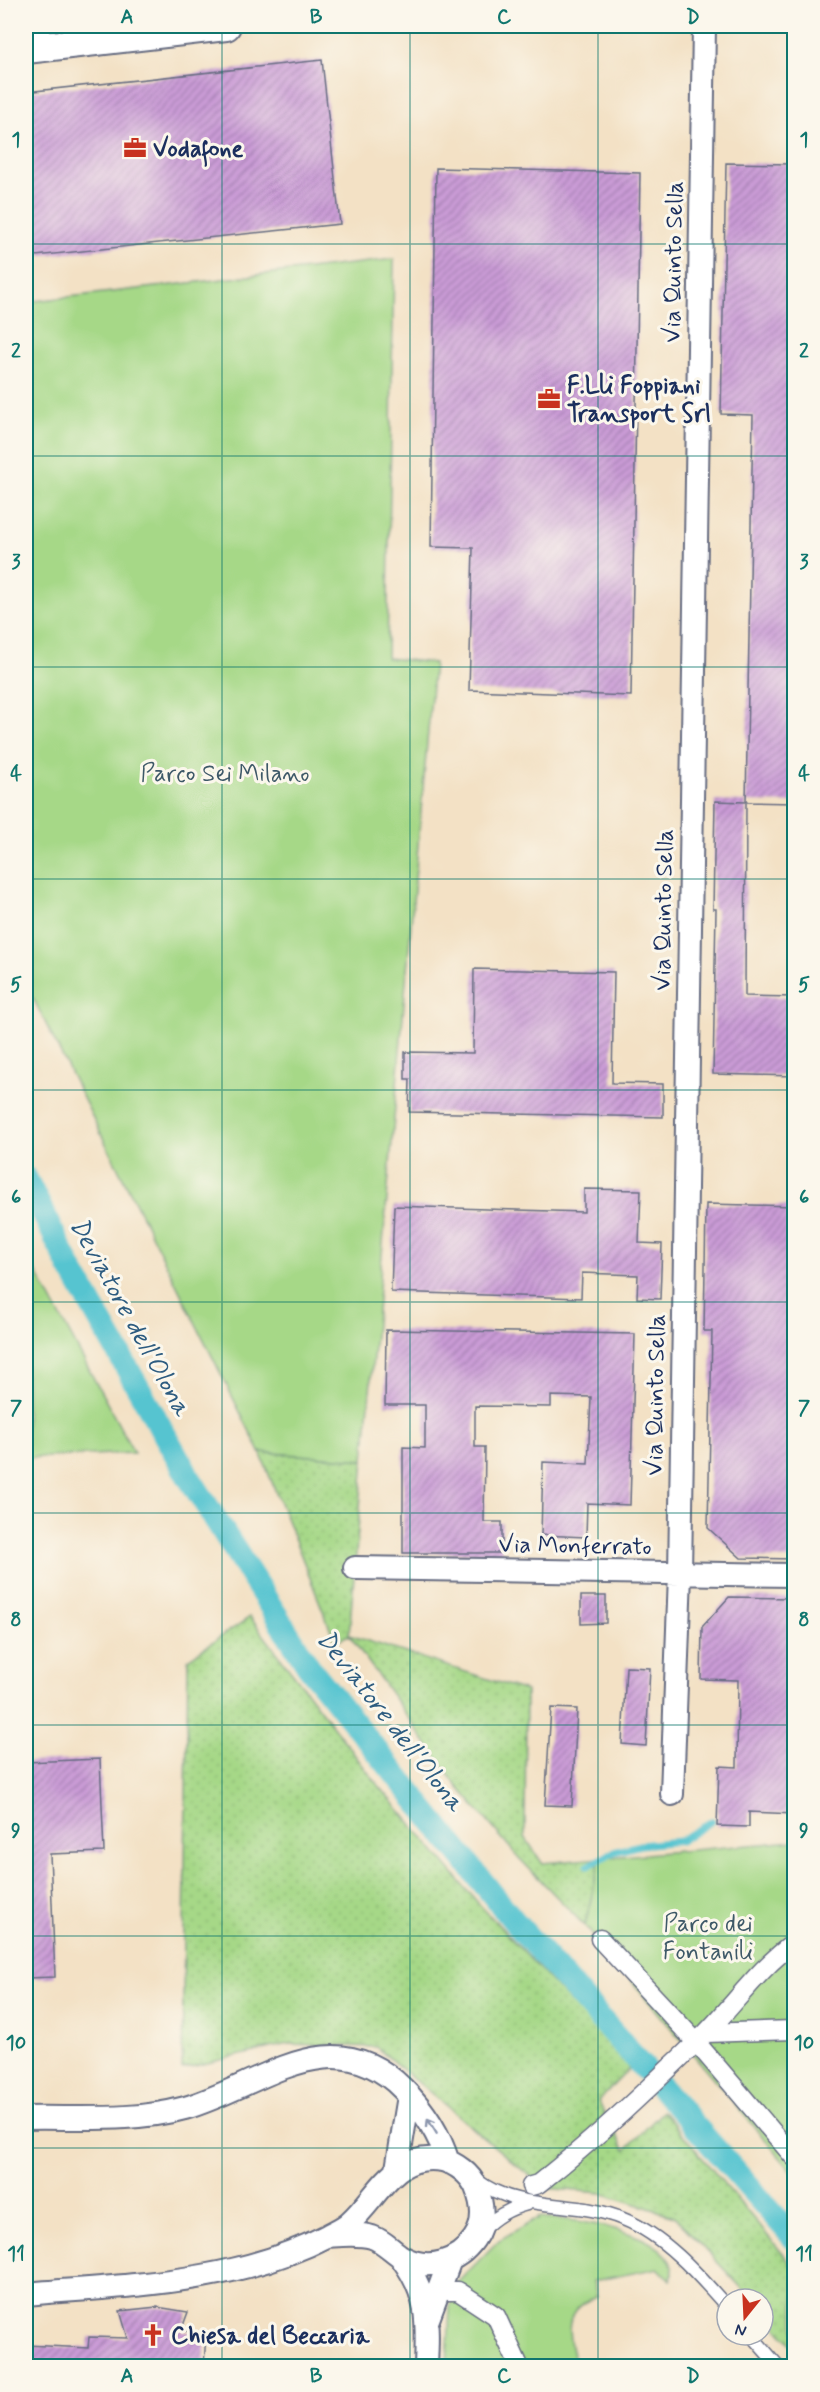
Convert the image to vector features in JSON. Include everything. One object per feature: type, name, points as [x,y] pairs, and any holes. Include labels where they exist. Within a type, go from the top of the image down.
[{"type":"street","points":[[34,40],[226,26]]},
{"type":"street","name":"Via Quinto Sella","points":[[672,1794],[680,1574],[704,26]]},
{"type":"street","name":"Via Monferrato","points":[[355,1568],[795,1575]]},
{"type":"street","points":[[600,1939],[700,2038],[795,2157]]},
{"type":"street","points":[[532,2194],[538,2184],[602,2131],[678,2060],[752,1980],[795,1943]]},
{"type":"street","points":[[700,2038],[795,2030]]},
{"type":"street","points":[[26,2118],[117,2117],[184,2108],[226,2094],[309,2058],[330,2055],[349,2057],[373,2065],[392,2078],[423,2110],[456,2166],[475,2184],[482,2201],[482,2219],[476,2236],[466,2250],[450,2260],[433,2264],[417,2263],[372,2237],[353,2234],[327,2236]]},
{"type":"street","points":[[409,2096],[391,2176],[378,2199],[376,2217],[380,2232],[415,2275],[428,2319]]},
{"type":"street","points":[[26,2294],[174,2282],[214,2274],[298,2250],[349,2224],[391,2176],[413,2161],[430,2158],[456,2166]]},
{"type":"street","points":[[426,2367],[428,2319],[450,2260]]},
{"type":"street","points":[[448,2291],[458,2291],[496,2316],[519,2367]]},
{"type":"lane","points":[[456,2166],[490,2190],[506,2198],[532,2194],[622,2218],[648,2232],[699,2276],[715,2294]]},
{"type":"lane","points":[[476,2236],[492,2220],[532,2194]]},
{"type":"lane","points":[[761,2347],[778,2367]]},
{"type":"green space","name":"Parco Sei Milano","points":[[394,259],[387,658],[434,663],[364,1460],[260,1452],[33,998],[26,993],[26,302]]},
{"type":"green space","points":[[26,1253],[134,1453],[26,1458]]},
{"type":"green space","points":[[260,1452],[364,1460],[349,1635],[335,1641]]},
{"type":"green space","points":[[250,1617],[370,1775],[479,1904],[631,2067],[598,2101],[625,2150],[663,2111],[794,2267],[794,2347],[775,2326],[775,2287],[741,2287],[674,2216],[601,2193],[544,2188],[376,2047],[288,2044],[182,2069],[188,1659]]},
{"type":"green space","points":[[349,1635],[526,1691],[525,1837],[542,1863],[600,1858],[585,1926],[518,1857],[454,1782]]},
{"type":"green space","name":"Parco dei Fontanili","points":[[794,1841],[794,2174],[585,1926],[600,1858]]},
{"type":"green space","points":[[538,2217],[595,2224],[639,2237],[657,2247],[669,2259],[673,2274],[670,2280],[658,2268],[593,2281],[597,2297],[585,2302],[577,2309],[570,2325],[569,2334],[576,2366],[447,2366],[450,2307],[455,2285],[499,2240],[534,2220],[538,2220]]},
{"type":"building","points":[[322,60],[340,224],[26,257],[26,92]]},
{"type":"building","points":[[726,163],[795,164],[795,803],[746,802],[753,415],[721,414]]},
{"type":"building","points":[[436,168],[640,173],[631,696],[469,690],[473,548],[431,547]]},
{"type":"building","points":[[715,801],[746,802],[745,996],[795,997],[795,1076],[713,1074]]},
{"type":"building","points":[[474,969],[614,972],[612,1083],[663,1084],[663,1117],[409,1112],[410,1079],[405,1079],[405,1052],[473,1053]]},
{"type":"building","points":[[584,1189],[641,1190],[639,1243],[662,1244],[660,1299],[637,1298],[638,1275],[582,1273],[581,1298],[391,1292],[394,1206],[584,1212]]},
{"type":"building","points":[[706,1204],[795,1206],[795,1559],[741,1558],[708,1528],[712,1331],[704,1331]]},
{"type":"building","points":[[386,1330],[635,1334],[630,1505],[587,1503],[586,1537],[541,1535],[543,1462],[588,1464],[591,1397],[551,1396],[551,1407],[475,1406],[475,1447],[485,1447],[484,1522],[502,1522],[502,1553],[403,1553],[403,1447],[425,1448],[425,1405],[385,1405]]},
{"type":"building","points":[[581,1596],[606,1596],[606,1623],[581,1624]]},
{"type":"building","points":[[729,1597],[795,1598],[795,1814],[749,1812],[749,1827],[717,1826],[719,1766],[737,1767],[738,1680],[701,1679],[702,1627]]},
{"type":"building","points":[[626,1667],[650,1668],[646,1746],[622,1744]]},
{"type":"building","points":[[551,1708],[577,1709],[572,1806],[545,1805]]},
{"type":"building","points":[[100,1759],[104,1852],[50,1854],[55,1977],[26,1978],[26,1762]]},
{"type":"building","points":[[157,2307],[188,2312],[181,2331],[206,2332],[204,2367],[26,2367],[26,2345],[88,2348],[89,2337],[128,2338],[120,2311]]},
{"type":"waterway","name":"Deviatore dell'Olona","points":[[26,1179],[70,1267],[188,1476],[309,1667],[514,1921],[794,2238]]},
{"type":"waterway","points":[[588,1866],[614,1852],[640,1845],[680,1841],[712,1821]]},
{"type":"place","name":"Vodafone","points":[[135,148]]},
{"type":"place","name":"F.Lli Foppiani Transport Srl","points":[[549,399]]},
{"type":"place","name":"Chiesa del Beccaria","points":[[153,2335]]}]
